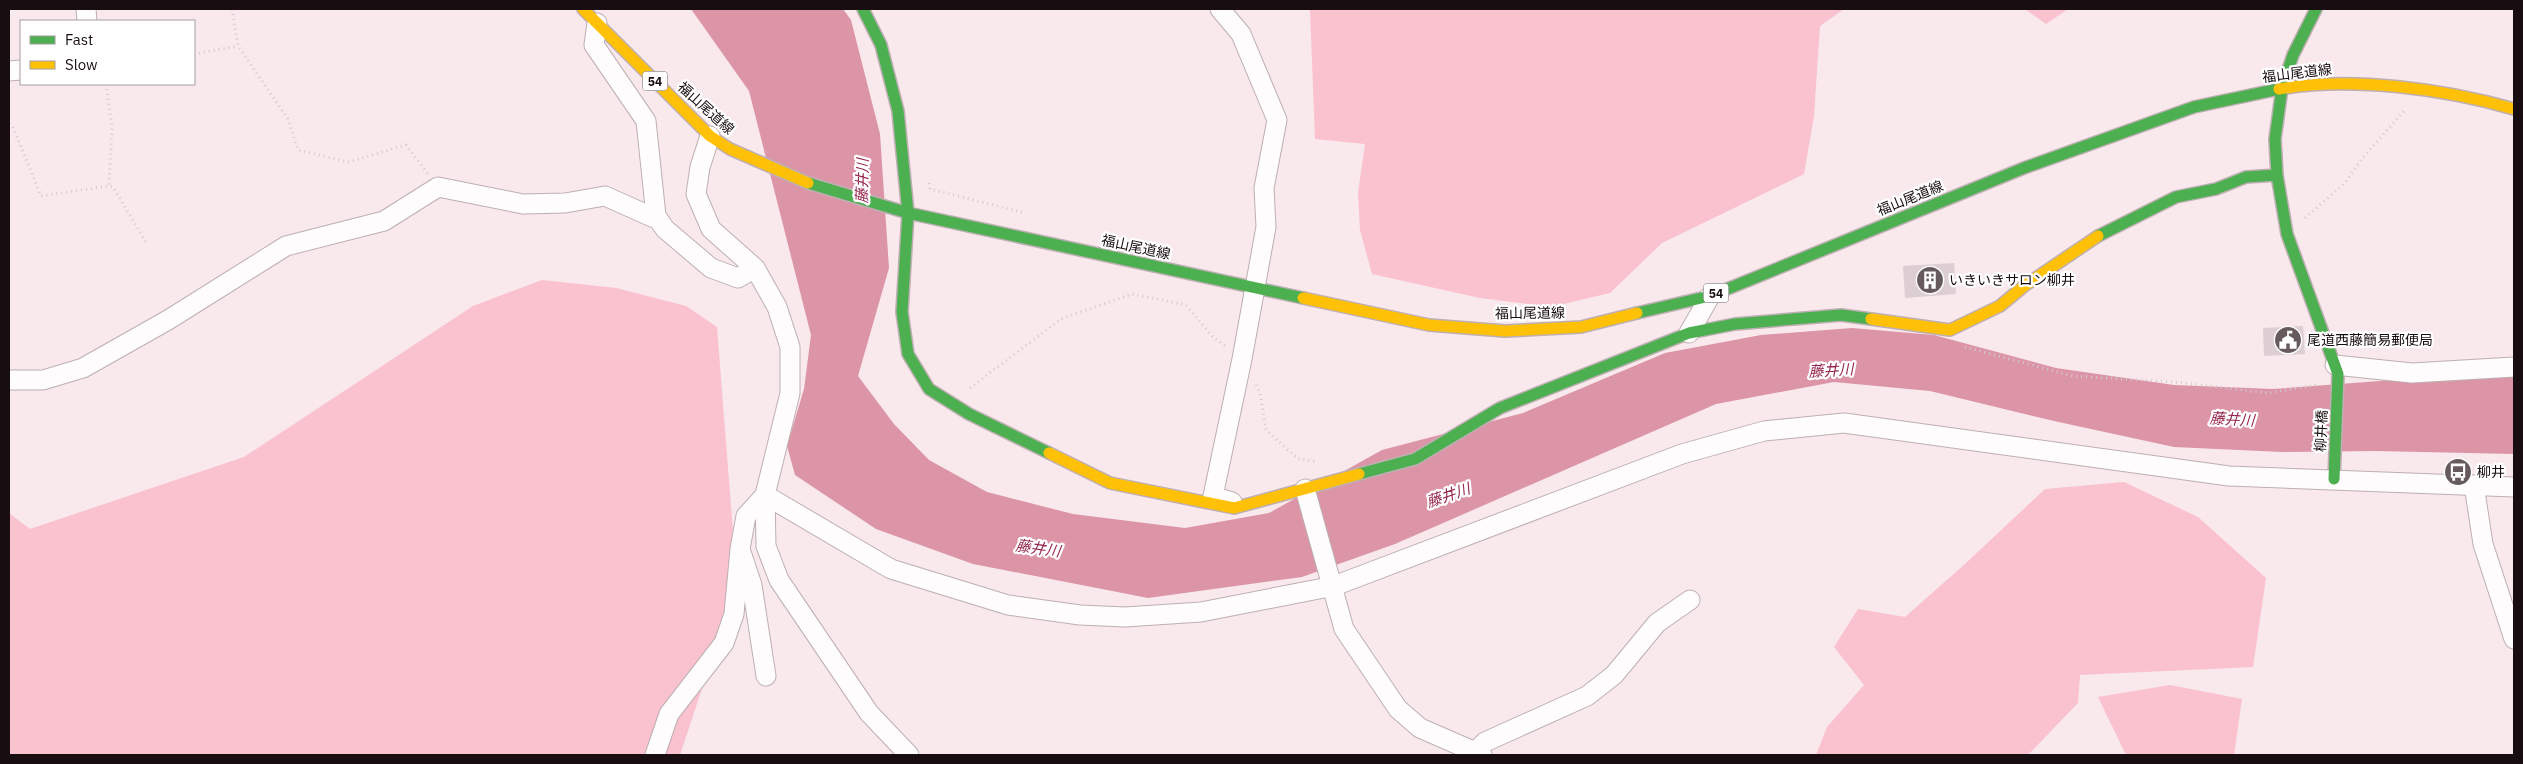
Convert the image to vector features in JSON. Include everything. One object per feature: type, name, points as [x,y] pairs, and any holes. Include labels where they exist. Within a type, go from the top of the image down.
[{"type":"street","name":"福山尾道線","points":[[583,9],[710,136],[730,149],[802,180],[908,213],[1256,288],[1429,325],[1505,331],[1581,327],[1710,296],[2042,162],[2194,107],[2282,88],[2340,83],[2422,90],[2487,101],[2514,109]]},
{"type":"street","points":[[863,9],[881,45],[898,111],[908,213],[902,312],[908,354],[929,389],[969,414],[1110,483],[1234,508],[1415,459],[1500,408],[1689,333],[1735,324],[1841,315],[1950,330],[2000,306],[2024,286],[2101,234],[2176,196],[2216,190],[2246,177],[2277,175]]},
{"type":"street","points":[[1220,9],[1241,34],[1276,120],[1264,188],[1266,227],[1256,288],[1213,496],[1233,502],[1234,508]]},
{"type":"street","points":[[2316,9],[2293,55],[2282,88],[2275,139],[2277,175],[2287,234],[2337,374],[2412,373],[2506,368],[2514,355]]},
{"type":"street","points":[[597,23],[594,45],[646,120],[656,216],[665,230],[712,268],[738,278],[755,268]]},
{"type":"street","points":[[710,136],[700,168],[696,194],[711,229],[755,268],[777,307],[790,347],[790,394],[765,495],[766,546],[779,580],[869,713],[910,755]]},
{"type":"street","points":[[9,380],[42,380],[82,368],[168,320],[286,246],[384,221],[438,187],[523,204],[565,203],[604,196],[652,217],[656,216]]},
{"type":"street","points":[[1689,333],[1710,296]]},
{"type":"street","name":"柳井橋","points":[[2334,480],[2337,374]]},
{"type":"street","points":[[765,495],[891,569],[1008,605],[1080,616],[1125,617],[1201,612],[1334,586],[1682,454],[1764,431],[1844,423],[2230,476],[2514,487]]},
{"type":"street","points":[[2474,485],[2483,544],[2514,639]]},
{"type":"street","points":[[1305,489],[1334,586],[1344,629],[1398,709],[1420,728],[1478,754],[1485,742],[1586,696],[1614,675],[1657,623],[1690,600]]},
{"type":"street","points":[[655,755],[669,714],[724,643],[734,614],[740,549],[746,516],[765,495]]},
{"type":"street","points":[[740,549],[752,585],[766,676]]},
{"type":"path","points":[[232,9],[238,46],[288,119],[298,150],[348,162],[406,145],[438,187]]},
{"type":"path","points":[[195,54],[238,46]]},
{"type":"path","points":[[106,85],[112,126],[109,186]]},
{"type":"path","points":[[2287,234],[2344,184],[2361,160],[2422,90]]},
{"type":"path","points":[[9,124],[13,127],[41,196],[113,187],[146,244]]},
{"type":"path","points":[[929,179],[930,189],[1027,213]]},
{"type":"path","points":[[969,414],[962,394],[1023,346],[1061,319],[1132,294],[1186,306],[1212,336],[1242,358],[1260,393],[1266,430],[1298,459],[1335,465],[1345,478]]},
{"type":"path","points":[[1950,330],[1964,346],[2074,376],[2175,382],[2268,393],[2300,389],[2322,383],[2337,374]]},
{"type":"shaded area","points":[[1310,9],[1844,9],[1820,26],[1814,116],[1804,174],[1662,243],[1610,293],[1551,307],[1480,298],[1372,274],[1360,230],[1358,193],[1365,144],[1315,139]]},
{"type":"shaded area","points":[[2025,9],[2068,9],[2046,24]]},
{"type":"shaded area","points":[[542,280],[616,288],[686,306],[717,327],[737,583],[680,755],[9,754],[9,513],[30,529],[244,457],[473,306]]},
{"type":"shaded area","points":[[2124,482],[2198,517],[2266,578],[2253,667],[2080,675],[2078,703],[2028,755],[1816,755],[1827,727],[1864,685],[1834,647],[1858,609],[1905,617],[2045,489]]},
{"type":"shaded area","points":[[2170,685],[2242,699],[2234,755],[2126,755],[2098,697]]},
{"type":"water","name":"藤井川","points":[[691,9],[843,9],[851,20],[880,134],[889,268],[858,376],[894,424],[929,460],[987,492],[1073,514],[1185,528],[1269,513],[1382,450],[1523,413],[1665,353],[1761,335],[1852,328],[1934,335],[2056,368],[2174,385],[2273,389],[2514,371],[2514,454],[2376,451],[2282,452],[2174,447],[2054,421],[1930,391],[1834,382],[1716,404],[1395,544],[1302,577],[1148,598],[973,564],[876,529],[795,475],[787,446],[804,389],[811,335],[749,91]]},
{"type":"building","name":"いきいきサロン柳井","points":[[1954,263],[1956,294],[1905,298],[1903,266]]},
{"type":"building","points":[[2303,326],[2305,354],[2264,356],[2263,328]]},
{"type":"traffic: fast","points":[[863,9],[881,45],[898,111],[908,213],[902,312],[908,354],[929,389],[969,414],[1049,453]]},
{"type":"traffic: fast","points":[[2316,9],[2293,55],[2282,88],[2275,139],[2277,175],[2287,234],[2338,374],[2334,479]]},
{"type":"traffic: fast","points":[[1637,313],[1710,296],[2024,168],[2194,107],[2279,89]]},
{"type":"traffic: fast","points":[[2098,236],[2176,197],[2216,189],[2246,177],[2277,175]]},
{"type":"traffic: fast","points":[[808,183],[908,213],[1303,298]]},
{"type":"traffic: fast","points":[[1359,474],[1415,459],[1500,408],[1689,333],[1735,324],[1841,315],[1871,319]]},
{"type":"traffic: slow","points":[[583,9],[710,136],[730,149],[808,183]]},
{"type":"traffic: slow","points":[[2279,89],[2307,85],[2367,84],[2428,90],[2514,109]]},
{"type":"traffic: slow","points":[[1871,319],[1950,330],[2000,306],[2024,286],[2098,236]]},
{"type":"traffic: slow","points":[[1303,298],[1429,325],[1505,331],[1581,327],[1637,313]]},
{"type":"traffic: slow","points":[[1049,453],[1110,483],[1234,508],[1359,474]]},
{"type":"place","name":"いきいきサロン柳井","points":[[1930,280]]},
{"type":"place","name":"尾道西藤簡易郵便局","points":[[2288,340]]},
{"type":"place","name":"柳井","points":[[2458,472]]}]
